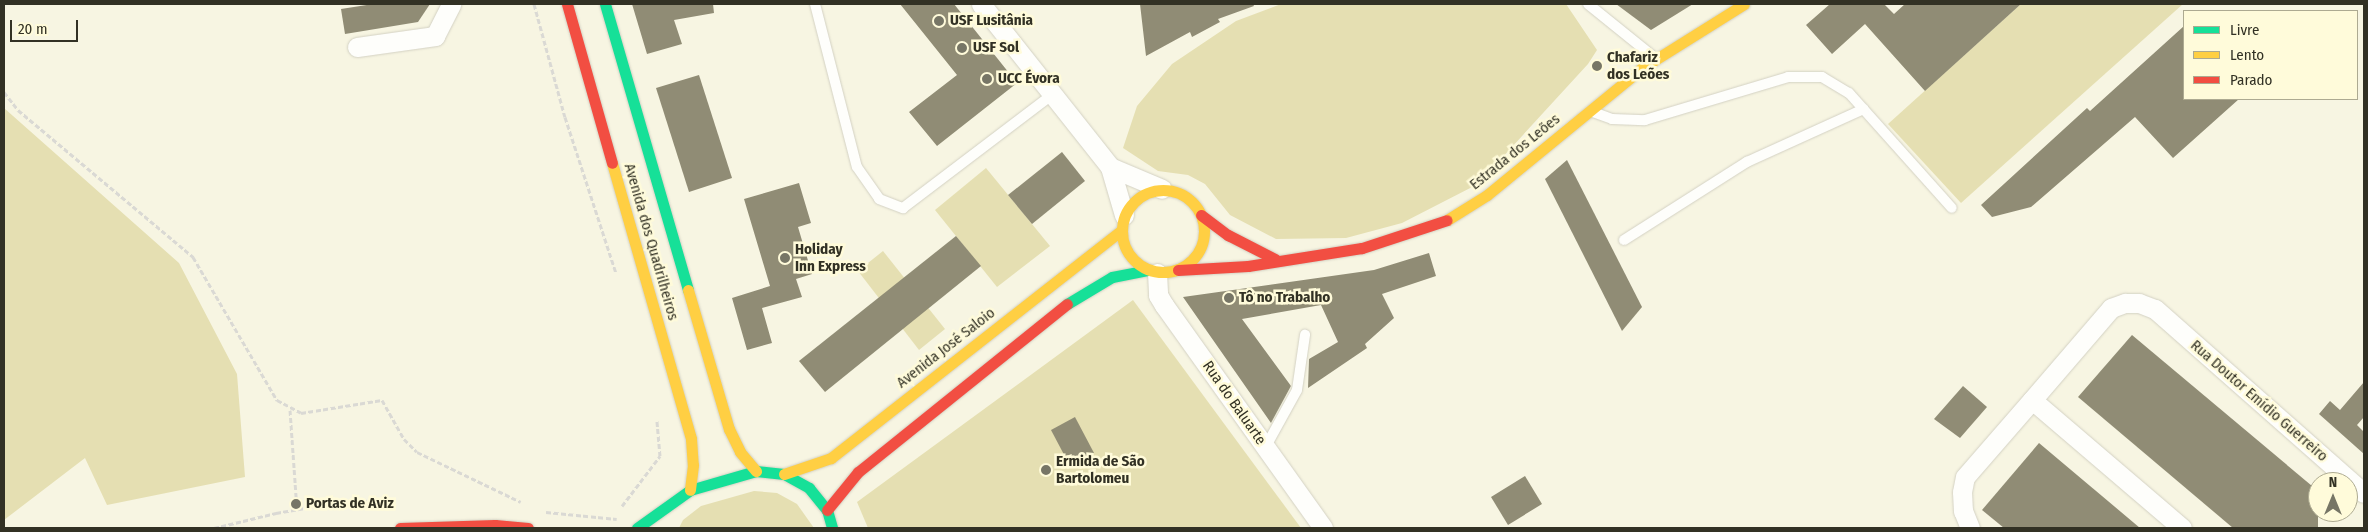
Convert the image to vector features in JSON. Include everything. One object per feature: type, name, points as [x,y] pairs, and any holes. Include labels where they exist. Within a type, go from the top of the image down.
[{"type":"main road","name":"Avenida dos Quadrilheiros","points":[[566,4],[691,439],[693,465],[690,490]]},
{"type":"main road","name":"Avenida dos Quadrilheiros","points":[[605,4],[729,429],[756,471]]},
{"type":"main road","name":"Estrada dos Leões","points":[[1178,270],[1248,266],[1275,259],[1362,248],[1396,239],[1451,218],[1487,195],[1656,59],[1744,4]]},
{"type":"main road","points":[[1152,271],[1128,254],[1122,223],[1140,197],[1162,190],[1178,193],[1192,202],[1201,215],[1228,235],[1275,259]]},
{"type":"main road","points":[[827,510],[858,472],[1076,297],[1112,277],[1152,271],[1178,270],[1192,261],[1201,247],[1204,231],[1201,215]]},
{"type":"main road","name":"Avenida José Saloio","points":[[784,474],[831,458],[1122,223]]},
{"type":"main road","points":[[637,528],[668,508],[690,490],[756,471],[784,474],[809,488],[827,510],[832,528]]},
{"type":"main road","points":[[656,528],[668,508]]},
{"type":"main road","points":[[400,528],[495,525],[528,528]]},
{"type":"street","points":[[357,47],[435,36],[451,4]]},
{"type":"street","points":[[981,4],[1110,167],[1122,223]]},
{"type":"street","points":[[1110,167],[1162,190]]},
{"type":"street","name":"Rua do Baluarte","points":[[1152,271],[1158,294],[1164,305],[1323,528]]},
{"type":"street","name":"Rua Doutor Emídio Guerreiro","points":[[2032,400],[2111,308],[2132,303],[2155,309],[2364,493]]},
{"type":"street","points":[[1970,528],[1962,492],[1965,477],[2032,400],[2182,528]]},
{"type":"lane","points":[[815,4],[857,167],[879,200],[903,208],[1053,94]]},
{"type":"lane","points":[[1588,4],[1656,59]]},
{"type":"lane","points":[[1590,111],[1612,118],[1644,120],[1788,77],[1822,77],[1849,93],[1864,108],[1952,208]]},
{"type":"lane","points":[[1624,240],[1746,162],[1864,108]]},
{"type":"lane","points":[[1265,448],[1297,390],[1305,335]]},
{"type":"path","points":[[534,4],[566,117],[619,283]]},
{"type":"path","points":[[4,92],[18,110],[193,257],[277,400],[290,410],[301,413],[382,400],[404,439],[416,452],[523,502]]},
{"type":"path","points":[[290,410],[297,510]]},
{"type":"path","points":[[612,517],[656,466],[660,456],[657,414]]},
{"type":"shaded area","points":[[1281,4],[1566,4],[1597,50],[1588,64],[1478,184],[1402,223],[1346,238],[1276,239],[1230,215],[1205,184],[1188,175],[1158,171],[1123,148],[1137,106],[1172,64],[1236,21]]},
{"type":"shaded area","points":[[2021,4],[2183,4],[1961,203],[1888,124]]},
{"type":"shaded area","points":[[4,108],[179,263],[237,374],[245,477],[107,505],[85,458],[4,520]]},
{"type":"shaded area","points":[[986,168],[1050,246],[997,287],[935,210]]},
{"type":"shaded area","points":[[883,251],[945,329],[919,350],[858,271]]},
{"type":"shaded area","points":[[1133,300],[1301,528],[868,528],[857,502]]},
{"type":"shaded area","points":[[754,491],[777,493],[797,504],[814,528],[679,528],[683,520],[701,506]]},
{"type":"building","points":[[373,4],[430,4],[418,22],[345,34],[341,9]]},
{"type":"building","points":[[632,4],[713,4],[714,13],[674,20],[682,44],[647,54]]},
{"type":"building","points":[[900,4],[954,4],[1017,83],[937,146],[909,112],[957,75]]},
{"type":"building","points":[[1140,4],[1253,4],[1254,6],[1218,19],[1220,22],[1192,37],[1190,32],[1146,56]]},
{"type":"building","points":[[1616,4],[1693,4],[1651,30]]},
{"type":"building","points":[[1830,4],[1884,4],[1894,14],[1905,4],[2021,4],[1925,91],[1865,24],[1832,54],[1806,25]]},
{"type":"building","points":[[2183,27],[2183,100],[2238,100],[2173,158],[2135,117],[2031,207],[1992,217],[1981,205],[2087,108],[2090,111]]},
{"type":"building","points":[[699,75],[732,178],[689,192],[656,88]]},
{"type":"building","points":[[1062,152],[1085,181],[1032,224],[1008,195]]},
{"type":"building","points":[[1567,160],[1642,307],[1622,331],[1545,179]]},
{"type":"building","name":"Holiday Inn Express","points":[[799,183],[811,223],[798,227],[812,274],[796,279],[802,297],[762,308],[772,343],[747,350],[732,298],[770,286],[744,199]]},
{"type":"building","points":[[956,236],[981,266],[825,392],[799,361]]},
{"type":"building","points":[[1429,253],[1436,276],[1382,294],[1394,318],[1365,344],[1367,348],[1308,388],[1309,359],[1338,342],[1321,305],[1242,319],[1291,386],[1271,423],[1183,297],[1374,270]]},
{"type":"building","points":[[2132,335],[2308,483],[2308,522],[2318,522],[2318,528],[2233,528],[2078,397]]},
{"type":"building","points":[[2364,382],[2364,417],[2357,425],[2364,432],[2364,454],[2319,414],[2330,401],[2340,410]]},
{"type":"building","points":[[1963,386],[1987,407],[1960,438],[1934,419]]},
{"type":"building","points":[[1075,417],[1094,453],[1070,466],[1051,430]]},
{"type":"building","points":[[2039,443],[2140,528],[2004,528],[1982,510]]},
{"type":"building","points":[[1525,476],[1542,504],[1508,525],[1491,497]]},
{"type":"traffic: fast","points":[[605,4],[688,290]]},
{"type":"traffic: fast","points":[[1067,304],[1112,277],[1147,270]]},
{"type":"traffic: fast","points":[[637,528],[690,490],[756,471],[784,474],[809,488],[827,510],[832,528]]},
{"type":"traffic: slow","points":[[1447,220],[1487,195],[1642,68],[1744,4]]},
{"type":"traffic: slow","points":[[612,163],[691,439],[693,465],[690,490]]},
{"type":"traffic: slow","points":[[1163,190],[1179,193],[1192,202],[1201,215],[1204,231],[1201,247],[1192,260],[1179,269],[1163,272],[1147,269],[1134,260],[1125,247],[1122,231],[1125,215],[1134,202],[1147,193],[1163,190]]},
{"type":"traffic: slow","points":[[784,474],[831,458],[1121,231]]},
{"type":"traffic: slow","points":[[688,290],[729,429],[740,452],[756,471]]},
{"type":"traffic: jam","points":[[567,4],[612,163]]},
{"type":"traffic: jam","points":[[1201,215],[1228,235],[1275,259]]},
{"type":"traffic: jam","points":[[1178,270],[1248,266],[1362,248],[1447,220]]},
{"type":"traffic: jam","points":[[827,510],[858,472],[1067,304]]},
{"type":"traffic: jam","points":[[400,528],[495,525],[528,528]]},
{"type":"place","name":"USF Lusitânia","points":[[939,21]]},
{"type":"place","name":"USF Sol","points":[[962,48]]},
{"type":"place","name":"Chafariz dos Leões","points":[[1597,66]]},
{"type":"place","name":"UCC Évora","points":[[987,79]]},
{"type":"place","name":"Holiday Inn Express","points":[[785,258]]},
{"type":"place","name":"Tô no Trabalho","points":[[1229,298]]},
{"type":"place","name":"Ermida de São Bartolomeu","points":[[1046,470]]},
{"type":"place","name":"Portas de Aviz","points":[[296,504]]}]
